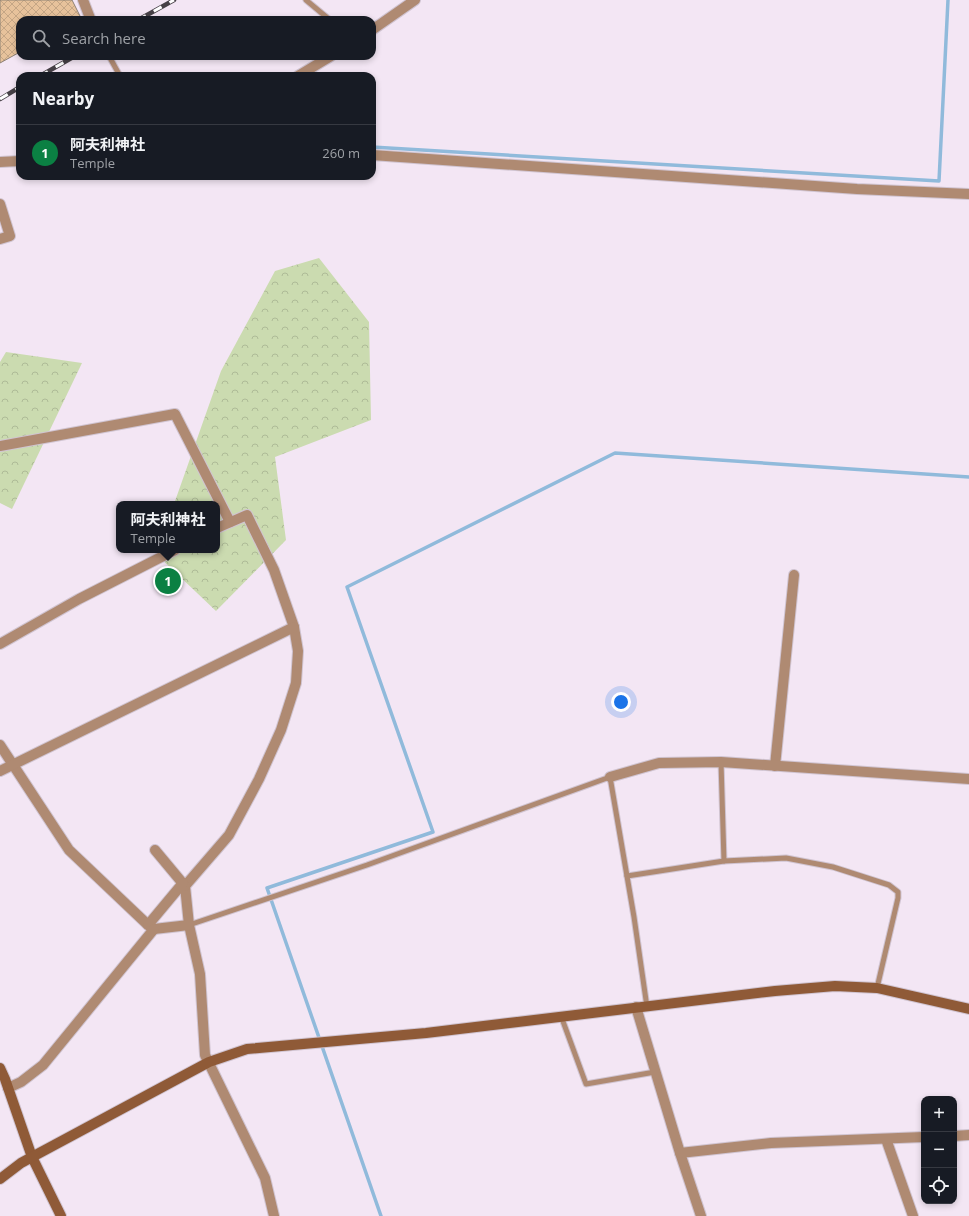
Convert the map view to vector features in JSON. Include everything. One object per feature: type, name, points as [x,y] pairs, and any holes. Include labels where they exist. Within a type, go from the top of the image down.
[{"type":"street","points":[[83,0],[90,16]]},
{"type":"street","points":[[376,27],[415,0]]},
{"type":"street","points":[[305,72],[324,60]]},
{"type":"street","points":[[376,155],[492,162],[857,189],[969,194]]},
{"type":"street","points":[[0,162],[16,161]]},
{"type":"street","points":[[0,204],[10,236],[0,239]]},
{"type":"street","points":[[0,446],[175,414],[219,501]]},
{"type":"street","points":[[220,502],[230,522]]},
{"type":"street","points":[[4,1083],[21,1082],[43,1065],[184,884],[229,835],[259,779],[281,730],[296,683],[298,651],[294,627],[274,570],[247,515],[220,527]]},
{"type":"street","points":[[0,644],[79,599],[169,553]]},
{"type":"street","points":[[775,766],[794,576]]},
{"type":"street","points":[[0,771],[294,627]]},
{"type":"street","points":[[0,745],[69,850],[151,927],[189,925]]},
{"type":"street","points":[[610,777],[659,763],[721,762],[969,779]]},
{"type":"street","points":[[155,850],[184,884],[189,925],[200,974],[205,1055],[265,1178],[274,1216]]},
{"type":"street","points":[[0,1179],[21,1163],[209,1062],[248,1049],[426,1033],[775,991],[835,986],[877,988],[969,1008]]},
{"type":"street","points":[[636,1007],[680,1153],[701,1216]]},
{"type":"street","points":[[0,1068],[4,1083],[32,1157],[61,1216]]},
{"type":"street","points":[[957,1136],[969,1135]]},
{"type":"street","points":[[680,1153],[771,1143],[921,1137]]},
{"type":"street","points":[[886,1138],[913,1216]]},
{"type":"lane","points":[[306,0],[325,16]]},
{"type":"lane","points":[[111,60],[118,72]]},
{"type":"lane","points":[[721,762],[724,862]]},
{"type":"lane","points":[[189,925],[367,865],[610,777],[627,876],[646,1006]]},
{"type":"lane","points":[[627,876],[724,862],[786,858],[833,867],[889,885],[898,892],[898,898],[877,988]]},
{"type":"lane","points":[[561,1016],[586,1084],[655,1072]]},
{"type":"green space","points":[[319,258],[369,322],[371,420],[275,457],[286,540],[216,611],[156,554],[220,553],[220,501],[175,501],[221,371],[275,271]]},
{"type":"green space","points":[[6,352],[82,363],[12,509],[0,503],[0,362]]},
{"type":"building","points":[[0,0],[72,0],[80,16],[16,16],[16,54],[0,63]]},
{"type":"waterway","points":[[376,147],[939,181],[948,0]]},
{"type":"waterway","points":[[381,1216],[267,888],[433,832],[347,587],[615,453],[969,477]]},
{"type":"railway","points":[[145,16],[174,0]]},
{"type":"railway","points":[[47,72],[68,60]]},
{"type":"railway","points":[[0,99],[16,89]]},
{"type":"place","name":"阿夫利神社","points":[[168,581]]}]
